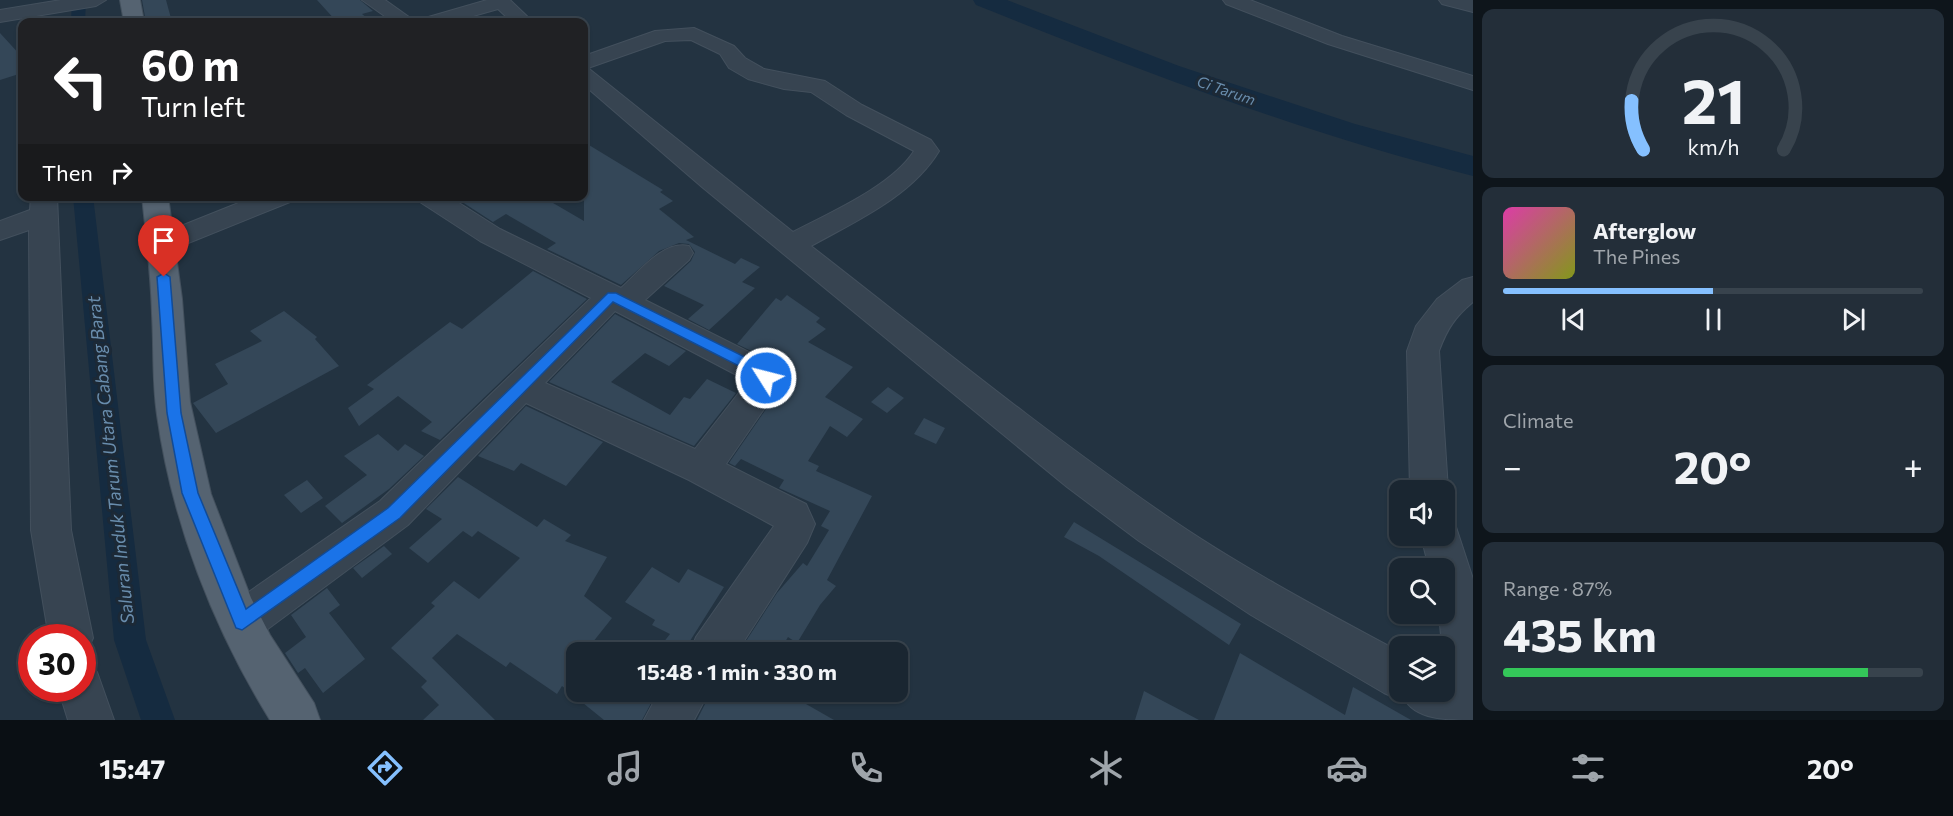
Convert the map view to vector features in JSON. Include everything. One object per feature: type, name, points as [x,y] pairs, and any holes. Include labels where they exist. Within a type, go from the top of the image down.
[{"type":"main road","points":[[130,0],[133,18]]},
{"type":"main road","points":[[156,201],[174,413],[190,493],[242,622],[267,676],[297,720]]},
{"type":"street","points":[[2,10],[61,8],[96,0]]},
{"type":"street","points":[[372,0],[400,18]]},
{"type":"street","points":[[1233,0],[1335,40],[1473,83]]},
{"type":"street","points":[[1449,0],[1473,6]]},
{"type":"street","points":[[445,18],[500,1],[519,18]]},
{"type":"street","points":[[588,62],[662,35],[694,34],[727,50],[737,63],[756,74],[826,90],[854,110],[916,141],[927,151],[920,164],[873,198],[792,245]]},
{"type":"street","points":[[588,77],[984,402],[1153,529],[1266,601],[1389,672]]},
{"type":"street","points":[[161,244],[268,201]]},
{"type":"street","points":[[437,201],[490,235],[765,375],[765,383],[702,469]]},
{"type":"street","points":[[0,231],[44,206],[51,530],[68,624]]},
{"type":"street","points":[[242,622],[394,513],[522,387],[618,299],[679,253]]},
{"type":"street","points":[[1429,480],[1423,351],[1432,326],[1448,306],[1473,287]]},
{"type":"street","points":[[522,387],[702,469],[792,516],[795,524],[778,554],[719,642]]},
{"type":"street","points":[[1441,702],[1472,720],[1460,609],[1444,546]]},
{"type":"street","points":[[85,702],[91,720]]},
{"type":"street","points":[[667,720],[679,702]]},
{"type":"building","points":[[142,0],[166,0],[171,18],[145,18]]},
{"type":"building","points":[[317,0],[360,0],[373,11],[362,14],[367,18],[333,18]]},
{"type":"building","points":[[0,33],[18,53],[18,74],[0,80]]},
{"type":"building","points":[[588,144],[663,190],[660,192],[673,201],[659,209],[694,237],[686,240],[735,264],[741,258],[760,267],[742,282],[755,288],[709,330],[688,319],[704,305],[664,286],[691,261],[695,252],[689,244],[679,243],[659,251],[621,285],[547,249],[556,243],[506,214],[493,222],[461,201],[550,201],[584,221],[584,201],[588,201]]},
{"type":"building","points":[[533,271],[587,299],[440,440],[421,431],[432,422],[398,396],[359,426],[348,408],[374,389],[367,385],[450,322],[462,329]]},
{"type":"building","points":[[787,295],[820,318],[816,322],[826,329],[808,342],[853,367],[825,397],[863,419],[847,437],[830,426],[808,461],[819,466],[816,471],[872,496],[827,580],[836,586],[820,605],[798,642],[788,637],[785,642],[745,642],[777,593],[803,563],[807,566],[829,530],[821,526],[830,511],[779,488],[784,480],[741,459],[735,466],[729,463],[784,383],[784,374],[778,364],[737,344],[776,298],[781,301]]},
{"type":"building","points":[[284,311],[317,337],[315,339],[339,366],[216,433],[193,403],[228,384],[215,364],[262,341],[250,331]]},
{"type":"building","points":[[615,314],[686,351],[669,366],[645,353],[611,382],[670,415],[684,397],[690,399],[707,379],[736,393],[694,446],[549,382]]},
{"type":"building","points":[[888,387],[904,398],[887,413],[871,402]]},
{"type":"building","points":[[526,406],[603,442],[566,486],[521,463],[514,471],[478,456]]},
{"type":"building","points":[[924,418],[945,428],[936,444],[914,434]]},
{"type":"building","points":[[378,434],[398,451],[405,444],[424,456],[389,489],[342,523],[325,506],[367,475],[344,456]]},
{"type":"building","points":[[458,477],[537,527],[544,519],[571,535],[565,541],[607,557],[584,596],[612,618],[593,642],[566,642],[566,689],[562,686],[557,694],[510,662],[506,667],[457,634],[432,658],[495,720],[423,720],[439,705],[421,687],[427,681],[391,648],[435,606],[431,603],[454,581],[479,599],[520,558],[478,531],[472,537],[463,531],[428,563],[409,548],[442,519],[426,509]]},
{"type":"building","points":[[307,480],[323,498],[301,513],[284,495]]},
{"type":"building","points":[[1074,522],[1241,624],[1229,645],[1099,556],[1064,537]]},
{"type":"building","points":[[384,546],[392,554],[362,578],[353,568]]},
{"type":"building","points":[[652,567],[679,583],[688,569],[724,587],[689,642],[664,642],[670,634],[652,625],[655,620],[625,602]]},
{"type":"building","points":[[327,588],[340,605],[329,613],[365,659],[323,693],[305,668],[298,673],[285,653],[306,637],[291,615]]},
{"type":"building","points":[[1240,653],[1345,715],[1353,687],[1411,720],[1214,720]]},
{"type":"building","points":[[1144,691],[1199,720],[1135,720]]},
{"type":"building","points":[[582,702],[652,702],[642,720],[604,720]]},
{"type":"building","points":[[706,702],[802,702],[834,720],[697,720]]},
{"type":"waterway","name":"Saluran Induk Tarum Utara Cabang Barat","points":[[78,18],[79,0]]},
{"type":"waterway","name":"Ci Tarum","points":[[985,0],[1169,72],[1344,131],[1473,166]]},
{"type":"waterway","name":"Saluran Induk Tarum Utara Cabang Barat","points":[[84,201],[130,640],[158,720]]},
{"type":"route","points":[[164,277],[174,413],[190,493],[225,586],[242,622],[394,513],[436,474],[612,296],[756,368],[766,378]]}]
